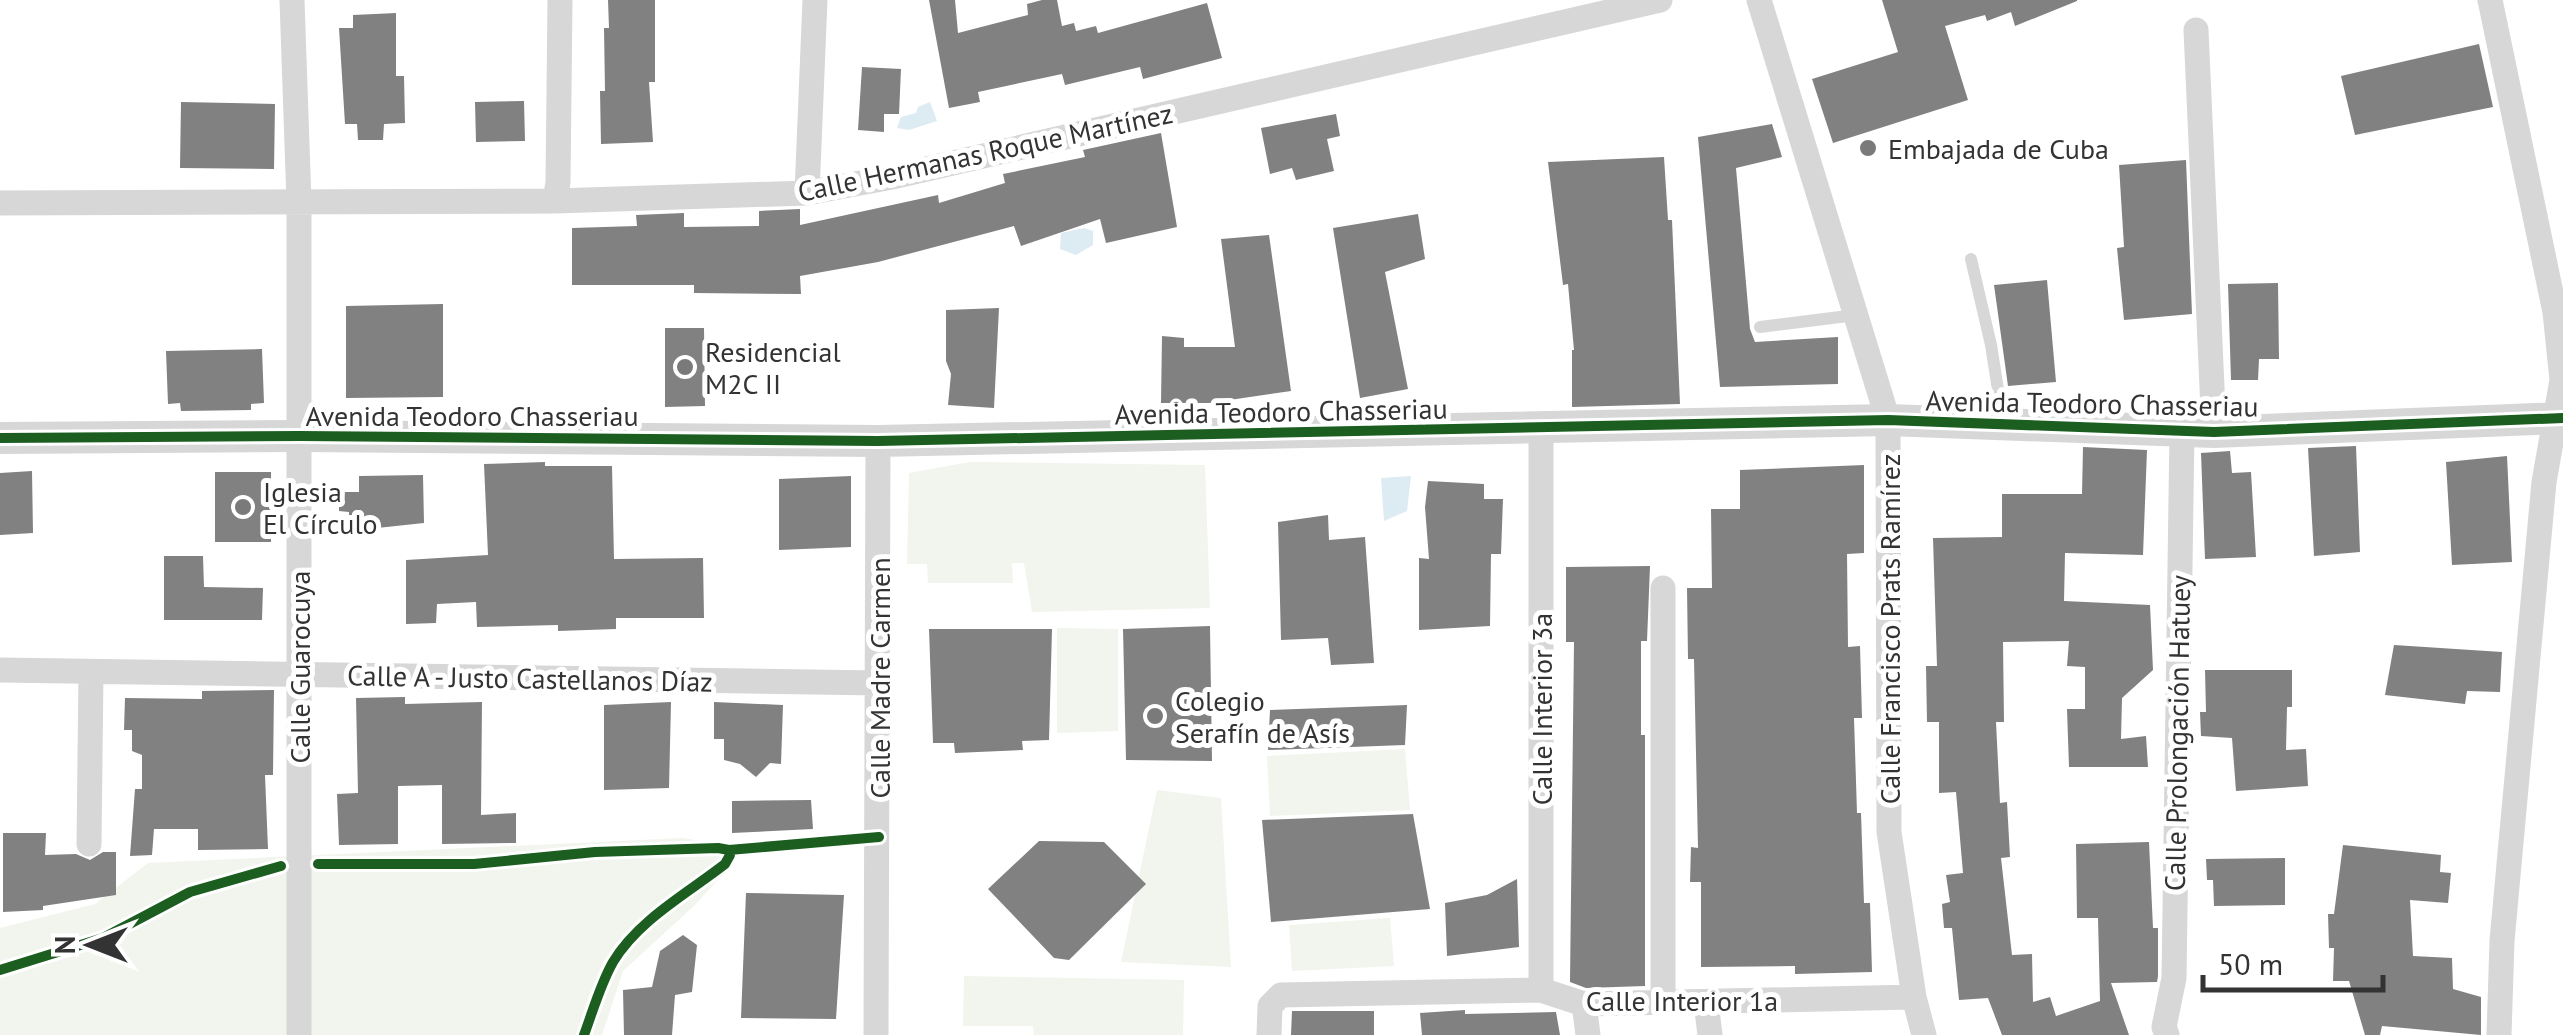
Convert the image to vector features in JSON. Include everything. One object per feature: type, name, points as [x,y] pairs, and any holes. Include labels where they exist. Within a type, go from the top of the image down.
[{"type":"street","name":"Calle Guarocuya","points":[[292,0],[299,202],[299,1035]]},
{"type":"street","points":[[555,201],[560,0]]},
{"type":"street","points":[[806,194],[815,0]]},
{"type":"street","name":"Calle Hermanas Roque Martínez","points":[[0,203],[555,201],[806,194],[892,178],[1660,0]]},
{"type":"street","name":"Calle Francisco Prats Ramírez","points":[[1759,0],[1888,420],[1889,832],[1914,997],[1924,1035]]},
{"type":"street","points":[[2490,0],[2555,312],[2562,380],[2560,418],[2544,482],[2502,942],[2499,1035]]},
{"type":"street","name":"Calle Prolongación Hatuey","points":[[2167,1035],[2164,1027],[2174,958],[2198,431],[2196,30]]},
{"type":"street","name":"Avenida Teodoro Chasseriau","points":[[0,438],[300,436],[878,441],[1888,420],[2198,431],[2560,418]]},
{"type":"street","name":"Calle Interior 3a","points":[[1540,990],[1541,428]]},
{"type":"street","name":"Calle Madre Carmen","points":[[876,1035],[878,441]]},
{"type":"street","points":[[1662,1002],[1663,588]]},
{"type":"street","name":"Calle A - Justo Castellanos Díaz","points":[[0,670],[879,683]]},
{"type":"street","points":[[89,844],[90,672]]},
{"type":"street","name":"Calle Interior 1a","points":[[1269,1035],[1270,1006],[1282,996],[1540,990],[1584,1004],[1914,997]]},
{"type":"street","points":[[1706,1002],[1710,1035]]},
{"type":"street","points":[[1584,1004],[1588,1035]]},
{"type":"lane","points":[[1971,259],[2004,424]]},
{"type":"lane","points":[[1760,327],[1856,315]]},
{"type":"shaded area","points":[[930,102],[937,121],[909,130],[897,128],[901,117],[916,113],[918,107]]},
{"type":"shaded area","points":[[1084,228],[1093,231],[1093,245],[1076,255],[1060,249],[1061,233]]},
{"type":"shaded area","points":[[970,462],[1205,465],[1210,608],[1032,612],[1024,563],[1012,563],[1013,583],[928,583],[927,564],[907,564],[909,473]]},
{"type":"shaded area","points":[[1411,476],[1407,511],[1384,521],[1381,478]]},
{"type":"shaded area","points":[[1057,628],[1118,629],[1118,731],[1057,733]]},
{"type":"shaded area","points":[[1405,749],[1410,810],[1270,816],[1267,756]]},
{"type":"shaded area","points":[[1157,790],[1221,798],[1231,967],[1121,962]]},
{"type":"shaded area","points":[[683,838],[746,849],[694,906],[623,971],[602,1035],[0,1035],[0,928],[95,904],[148,863]]},
{"type":"shaded area","points":[[1390,918],[1394,966],[1292,971],[1289,925]]},
{"type":"shaded area","points":[[964,976],[1184,980],[1183,1035],[1034,1035],[1033,1026],[963,1026]]},
{"type":"building","points":[[608,0],[655,0],[655,82],[649,82],[653,142],[601,144],[600,91],[605,91],[604,28],[609,28]]},
{"type":"building","points":[[929,0],[955,0],[958,33],[1028,15],[1027,4],[1042,0],[1057,0],[1062,26],[1074,23],[1076,31],[1096,26],[1098,33],[1207,3],[1222,58],[1143,79],[1140,67],[1065,85],[1062,74],[978,92],[980,102],[949,108]]},
{"type":"building","points":[[1882,0],[2077,1],[2015,26],[2011,12],[1987,21],[1985,15],[1945,26],[1968,100],[1833,143],[1812,79],[1898,52]]},
{"type":"building","points":[[396,13],[396,76],[404,76],[405,123],[384,124],[383,140],[358,140],[357,124],[345,124],[339,28],[353,28],[353,15]]},
{"type":"building","points":[[2479,44],[2493,107],[2355,135],[2341,76]]},
{"type":"building","points":[[862,67],[901,69],[899,114],[884,114],[884,132],[858,130]]},
{"type":"building","points":[[524,101],[525,141],[476,142],[475,102]]},
{"type":"building","points":[[181,102],[275,104],[274,169],[180,168]]},
{"type":"building","points":[[1336,114],[1340,136],[1327,139],[1334,171],[1296,180],[1292,168],[1270,174],[1261,128]]},
{"type":"building","points":[[1772,124],[1782,157],[1736,168],[1750,329],[1755,342],[1838,337],[1838,384],[1720,387],[1698,137]]},
{"type":"building","points":[[1161,133],[1177,227],[1106,243],[1100,219],[1021,246],[1014,226],[878,262],[800,276],[801,294],[694,293],[694,285],[572,285],[572,228],[637,226],[636,215],[684,213],[684,227],[759,226],[759,211],[800,209],[800,225],[938,195],[939,203],[1005,183],[1003,174],[1085,157],[1083,150]]},
{"type":"building","points":[[1664,157],[1668,220],[1672,220],[1680,404],[1572,407],[1574,350],[1568,284],[1563,285],[1548,162]]},
{"type":"building","points":[[2186,160],[2192,314],[2124,320],[2117,248],[2124,247],[2119,165]]},
{"type":"building","points":[[1418,214],[1425,259],[1385,272],[1408,389],[1360,398],[1333,228]]},
{"type":"building","points":[[1269,235],[1291,391],[1209,403],[1161,403],[1162,336],[1184,338],[1184,347],[1235,347],[1221,239]]},
{"type":"building","points":[[2047,280],[2056,382],[2008,386],[1994,285]]},
{"type":"building","points":[[2278,283],[2279,359],[2259,359],[2258,380],[2231,380],[2228,284]]},
{"type":"building","points":[[443,304],[443,397],[346,398],[346,306]]},
{"type":"building","points":[[999,308],[994,408],[948,405],[951,374],[946,361],[946,310]]},
{"type":"building","name":"Residencial M2C II","points":[[665,328],[704,328],[705,406],[665,407]]},
{"type":"building","points":[[262,349],[264,403],[251,404],[251,410],[181,411],[180,403],[168,404],[166,351]]},
{"type":"building","points":[[2356,446],[2360,552],[2314,556],[2308,448]]},
{"type":"building","points":[[2083,447],[2147,450],[2143,555],[2065,553],[2064,601],[2150,605],[2153,670],[2122,698],[2121,739],[2146,736],[2148,767],[2069,767],[2067,709],[2085,709],[2085,667],[2067,666],[2069,641],[2003,642],[2004,722],[1996,722],[2000,803],[2007,802],[2010,857],[2001,858],[2012,955],[2032,954],[2033,1002],[2050,997],[2056,1016],[2100,1001],[2098,918],[2077,918],[2076,844],[2149,842],[2153,928],[2158,928],[2158,976],[2157,982],[2111,983],[2129,1035],[2002,1035],[1988,998],[1959,1000],[1952,928],[1944,928],[1942,904],[1950,902],[1946,875],[1963,873],[1956,792],[1939,793],[1939,722],[1927,722],[1926,666],[1937,666],[1933,538],[2002,537],[2002,494],[2082,494]]},
{"type":"building","points":[[2230,451],[2232,473],[2251,472],[2256,557],[2205,559],[2201,453]]},
{"type":"building","points":[[2507,456],[2512,562],[2452,565],[2446,462]]},
{"type":"building","points":[[545,462],[545,466],[612,466],[614,559],[703,558],[704,618],[616,618],[616,629],[558,631],[558,625],[477,627],[476,602],[437,604],[436,623],[406,624],[406,560],[488,555],[484,464]]},
{"type":"building","points":[[1864,465],[1864,553],[1847,554],[1848,647],[1860,646],[1862,718],[1854,718],[1857,813],[1861,813],[1864,903],[1870,903],[1872,972],[1795,974],[1795,966],[1701,967],[1701,882],[1690,882],[1691,847],[1698,848],[1694,659],[1688,659],[1687,588],[1712,588],[1711,509],[1740,509],[1740,470]]},
{"type":"building","points":[[32,471],[33,533],[0,535],[0,473]]},
{"type":"building","name":"Iglesia El Círculo","points":[[215,472],[271,472],[271,542],[215,542]]},
{"type":"building","points":[[423,475],[424,523],[349,531],[349,512],[339,511],[339,492],[359,492],[359,476]]},
{"type":"building","points":[[851,476],[851,547],[779,550],[779,479]]},
{"type":"building","points":[[1428,481],[1484,484],[1484,499],[1503,499],[1501,554],[1491,554],[1490,626],[1419,630],[1419,558],[1429,559],[1425,507]]},
{"type":"building","points":[[1328,515],[1329,540],[1365,537],[1374,663],[1331,665],[1328,638],[1281,640],[1278,522]]},
{"type":"building","points":[[164,556],[203,556],[204,587],[263,588],[262,620],[164,620]]},
{"type":"building","points":[[1650,566],[1647,641],[1641,641],[1645,986],[1586,988],[1570,982],[1574,642],[1566,642],[1566,567]]},
{"type":"building","points":[[1210,626],[1212,761],[1126,760],[1123,629]]},
{"type":"building","points":[[929,629],[1052,629],[1049,740],[1022,741],[1023,750],[955,753],[954,743],[933,743]]},
{"type":"building","points":[[2394,645],[2502,652],[2500,692],[2467,691],[2465,704],[2385,695]]},
{"type":"building","points":[[2205,670],[2292,670],[2286,750],[2306,749],[2308,786],[2236,791],[2232,738],[2201,736],[2200,712],[2206,712]]},
{"type":"building","points":[[274,690],[273,775],[265,775],[268,849],[198,850],[198,829],[154,829],[152,855],[130,856],[135,789],[142,789],[142,755],[132,751],[132,730],[124,730],[125,698],[202,699],[202,691]]},
{"type":"building","points":[[405,697],[405,704],[482,702],[481,815],[516,813],[516,843],[442,844],[442,785],[398,786],[398,844],[339,845],[337,794],[358,793],[356,698]]},
{"type":"building","points":[[671,702],[669,788],[604,790],[604,705]]},
{"type":"building","points":[[714,702],[783,705],[781,764],[770,763],[756,777],[740,764],[724,760],[724,739],[714,739]]},
{"type":"building","points":[[1407,705],[1405,745],[1268,750],[1270,710]]},
{"type":"building","points":[[811,800],[813,829],[732,833],[732,801]]},
{"type":"building","points":[[1413,814],[1430,909],[1271,922],[1262,820]]},
{"type":"building","points":[[3,833],[46,833],[45,855],[76,854],[90,860],[103,852],[116,852],[116,895],[43,906],[43,910],[3,912]]},
{"type":"building","points":[[1039,841],[1104,842],[1146,884],[1069,960],[1054,958],[988,889]]},
{"type":"building","points":[[2343,845],[2441,855],[2440,872],[2451,873],[2448,903],[2410,900],[2413,956],[2452,958],[2453,989],[2481,997],[2481,1035],[2382,1026],[2380,1035],[2365,1035],[2349,981],[2333,981],[2334,948],[2329,948],[2328,914],[2334,914]]},
{"type":"building","points":[[2285,858],[2285,905],[2214,906],[2213,880],[2207,880],[2206,859]]},
{"type":"building","points":[[1517,879],[1519,947],[1447,956],[1445,903],[1487,895]]},
{"type":"building","points":[[746,893],[844,895],[836,1019],[741,1018]]},
{"type":"building","points":[[683,935],[697,945],[692,992],[675,995],[672,1035],[624,1035],[623,990],[652,987],[660,951]]},
{"type":"building","points":[[1465,1010],[1465,1014],[1556,1012],[1560,1035],[1422,1035],[1420,1013]]},
{"type":"building","points":[[1292,1011],[1374,1011],[1374,1035],[1291,1035]]},
{"type":"cycle path","points":[[0,438],[300,436],[878,441],[1888,420],[2214,432],[2563,418]]},
{"type":"cycle path","points":[[729,850],[879,837]]},
{"type":"cycle path","points":[[318,864],[474,864],[595,852],[729,850],[725,864],[664,908],[623,947],[604,980],[584,1035]]},
{"type":"cycle path","points":[[0,970],[103,938],[190,892],[281,866]]},
{"type":"place","name":"Embajada de Cuba","points":[[1868,148]]},
{"type":"place","name":"Residencial M2C II","points":[[685,367]]},
{"type":"place","name":"Iglesia El Círculo","points":[[243,507]]},
{"type":"place","name":"Colegio Serafín de Asís","points":[[1155,716]]}]
